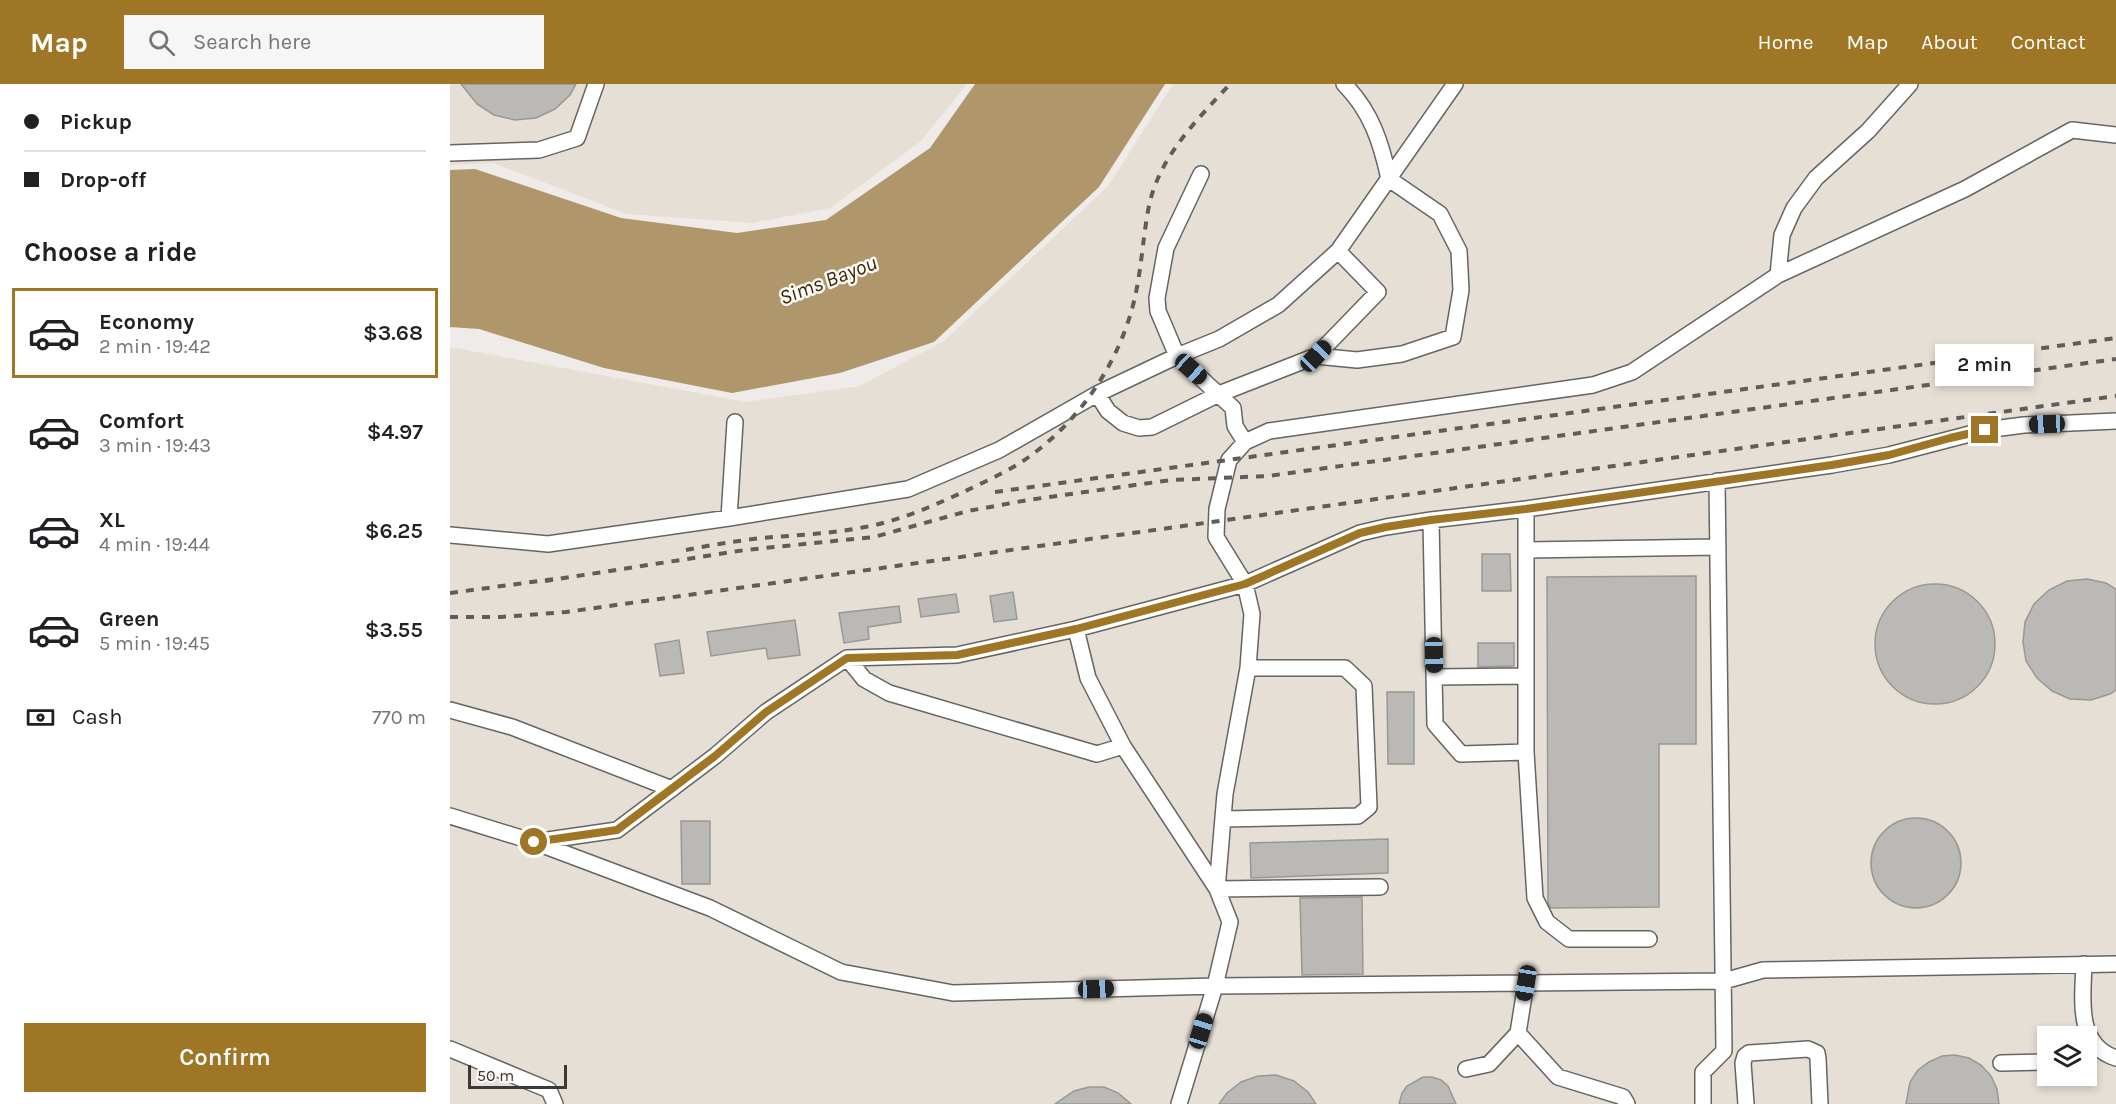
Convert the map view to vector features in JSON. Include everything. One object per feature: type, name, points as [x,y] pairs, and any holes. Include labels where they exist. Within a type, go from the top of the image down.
[{"type":"lane","points":[[450,153],[539,150],[577,138],[596,84]]},
{"type":"lane","points":[[1316,356],[1357,360],[1402,354],[1453,337],[1461,290],[1459,251],[1440,214],[1389,179],[1374,126],[1357,97],[1344,84]]},
{"type":"lane","points":[[450,535],[548,544],[729,518],[908,489],[999,450],[1097,394],[1219,339],[1278,305],[1338,251],[1455,84]]},
{"type":"lane","points":[[1778,275],[1782,235],[1794,208],[1816,178],[1868,131],[1910,84]]},
{"type":"lane","points":[[1217,889],[1225,794],[1248,668],[1252,614],[1245,584],[1216,537],[1217,508],[1229,460],[1245,442],[1269,430],[1593,385],[1632,372],[1778,275],[1965,189],[2072,130],[2116,135]]},
{"type":"lane","points":[[1201,174],[1166,248],[1157,298],[1160,318],[1177,356],[1233,408],[1235,426],[1245,442]]},
{"type":"lane","points":[[1097,394],[1108,411],[1123,423],[1139,428],[1152,427],[1219,394],[1316,356],[1378,292],[1338,251]]},
{"type":"lane","points":[[534,842],[617,830],[672,789],[766,712],[847,658],[957,655],[1076,629],[1245,584],[1360,533],[1386,527],[1526,509],[1866,459],[1985,430],[2024,424],[2116,421]]},
{"type":"lane","points":[[729,518],[735,422]]},
{"type":"lane","points":[[1703,1104],[1703,1072],[1724,1050],[1717,481]]},
{"type":"lane","points":[[1526,509],[1526,752],[1535,898],[1547,922],[1569,939],[1649,939]]},
{"type":"lane","points":[[1431,520],[1435,724],[1461,754],[1526,752]]},
{"type":"lane","points":[[1526,550],[1718,547]]},
{"type":"lane","points":[[1076,629],[1088,678],[1123,746],[1217,889],[1230,922],[1215,986],[1179,1104]]},
{"type":"lane","points":[[847,658],[864,679],[889,693],[1097,754],[1123,746]]},
{"type":"lane","points":[[1223,819],[1358,816],[1369,807],[1364,686],[1345,668],[1248,668]]},
{"type":"lane","points":[[1434,677],[1526,676]]},
{"type":"lane","points":[[450,710],[512,727],[672,789]]},
{"type":"lane","points":[[450,816],[534,842],[710,908],[841,972],[953,993],[1215,986],[1724,981],[1763,970],[2116,964]]},
{"type":"lane","points":[[1217,889],[1380,887]]},
{"type":"lane","points":[[2084,964],[2082,1014],[2085,1026]]},
{"type":"lane","points":[[1466,1069],[1488,1064],[1518,1033],[1526,983]]},
{"type":"lane","points":[[1518,1033],[1558,1077],[1623,1097],[1627,1104]]},
{"type":"lane","points":[[2097,1048],[2116,1058]]},
{"type":"lane","points":[[450,1049],[549,1090],[555,1104]]},
{"type":"lane","points":[[1746,1104],[1743,1063],[1745,1056],[1749,1053],[1808,1049],[1817,1053],[1820,1104]]},
{"type":"lane","points":[[2001,1063],[2037,1062]]},
{"type":"shaded area","points":[[450,84],[967,84],[920,142],[830,208],[753,223],[627,214],[493,163],[450,165]]},
{"type":"shaded area","points":[[1173,84],[2116,84],[2116,1104],[450,1104],[450,347],[746,402],[860,386],[944,341],[1108,186]]},
{"type":"water","name":"Sims Bayou","points":[[975,84],[1165,84],[1099,187],[934,342],[840,373],[732,393],[604,368],[479,329],[450,327],[450,170],[475,169],[621,218],[737,233],[826,220],[930,148]]},
{"type":"building","points":[[461,84],[576,84],[570,95],[555,109],[536,118],[515,120],[494,115],[477,104]]},
{"type":"building","points":[[1482,554],[1510,554],[1511,591],[1482,591]]},
{"type":"building","points":[[1696,576],[1696,744],[1659,744],[1659,907],[1551,908],[1548,902],[1547,577]]},
{"type":"building","points":[[2087,579],[2106,583],[2116,589],[2116,690],[2091,700],[2070,699],[2052,691],[2037,678],[2026,661],[2023,642],[2025,622],[2034,604],[2049,590],[2067,581]]},
{"type":"building","points":[[1935,584],[1958,588],[1978,601],[1991,621],[1995,644],[1991,667],[1978,687],[1958,700],[1935,704],[1912,700],[1892,687],[1879,667],[1875,644],[1879,621],[1892,601],[1912,588]]},
{"type":"building","points":[[1013,592],[1017,619],[994,622],[990,596]]},
{"type":"building","points":[[956,594],[959,612],[921,617],[918,599]]},
{"type":"building","points":[[899,606],[901,622],[868,627],[869,639],[844,643],[839,613]]},
{"type":"building","points":[[795,620],[800,655],[768,659],[766,648],[711,656],[707,632]]},
{"type":"building","points":[[679,640],[684,673],[660,676],[655,644]]},
{"type":"building","points":[[1478,643],[1514,643],[1514,666],[1478,667]]},
{"type":"building","points":[[1387,692],[1414,692],[1414,764],[1388,764]]},
{"type":"building","points":[[1907,818],[1925,818],[1941,825],[1954,838],[1961,854],[1961,872],[1954,888],[1941,901],[1925,908],[1907,908],[1891,901],[1878,888],[1871,872],[1871,854],[1878,838],[1891,825]]},
{"type":"building","points":[[681,821],[710,821],[710,884],[682,884]]},
{"type":"building","points":[[1388,839],[1388,873],[1251,878],[1250,843]]},
{"type":"building","points":[[1362,897],[1363,974],[1302,975],[1300,898]]},
{"type":"building","points":[[1955,1055],[1969,1058],[1981,1065],[1991,1076],[1997,1089],[1999,1104],[1906,1104],[1910,1082],[1918,1070],[1942,1056]]},
{"type":"building","points":[[1276,1075],[1294,1081],[1308,1092],[1316,1104],[1219,1104],[1227,1093],[1241,1082],[1258,1076]]},
{"type":"building","points":[[1423,1077],[1441,1080],[1448,1086],[1456,1104],[1399,1104],[1407,1086]]},
{"type":"building","points":[[1089,1087],[1104,1087],[1118,1093],[1131,1104],[1055,1104],[1074,1091]]},
{"type":"railway","points":[[686,550],[752,539],[839,531],[889,521],[913,514],[991,479],[1042,447],[1060,431],[1091,395],[1115,354],[1132,309],[1148,211],[1160,175],[1179,142],[1230,84]]},
{"type":"railway","points":[[995,492],[2116,338]]},
{"type":"railway","points":[[545,581],[745,550],[874,537],[968,511],[1028,500],[1171,480],[1268,476],[2116,359]]},
{"type":"railway","points":[[450,617],[501,617],[566,612],[2116,396]]},
{"type":"railway","points":[[450,593],[554,579]]},
{"type":"route","points":[[534,842],[617,830],[715,756],[766,712],[847,658],[957,655],[1076,629],[1245,584],[1360,533],[1386,527],[1832,465],[1889,455],[1985,430]]}]
